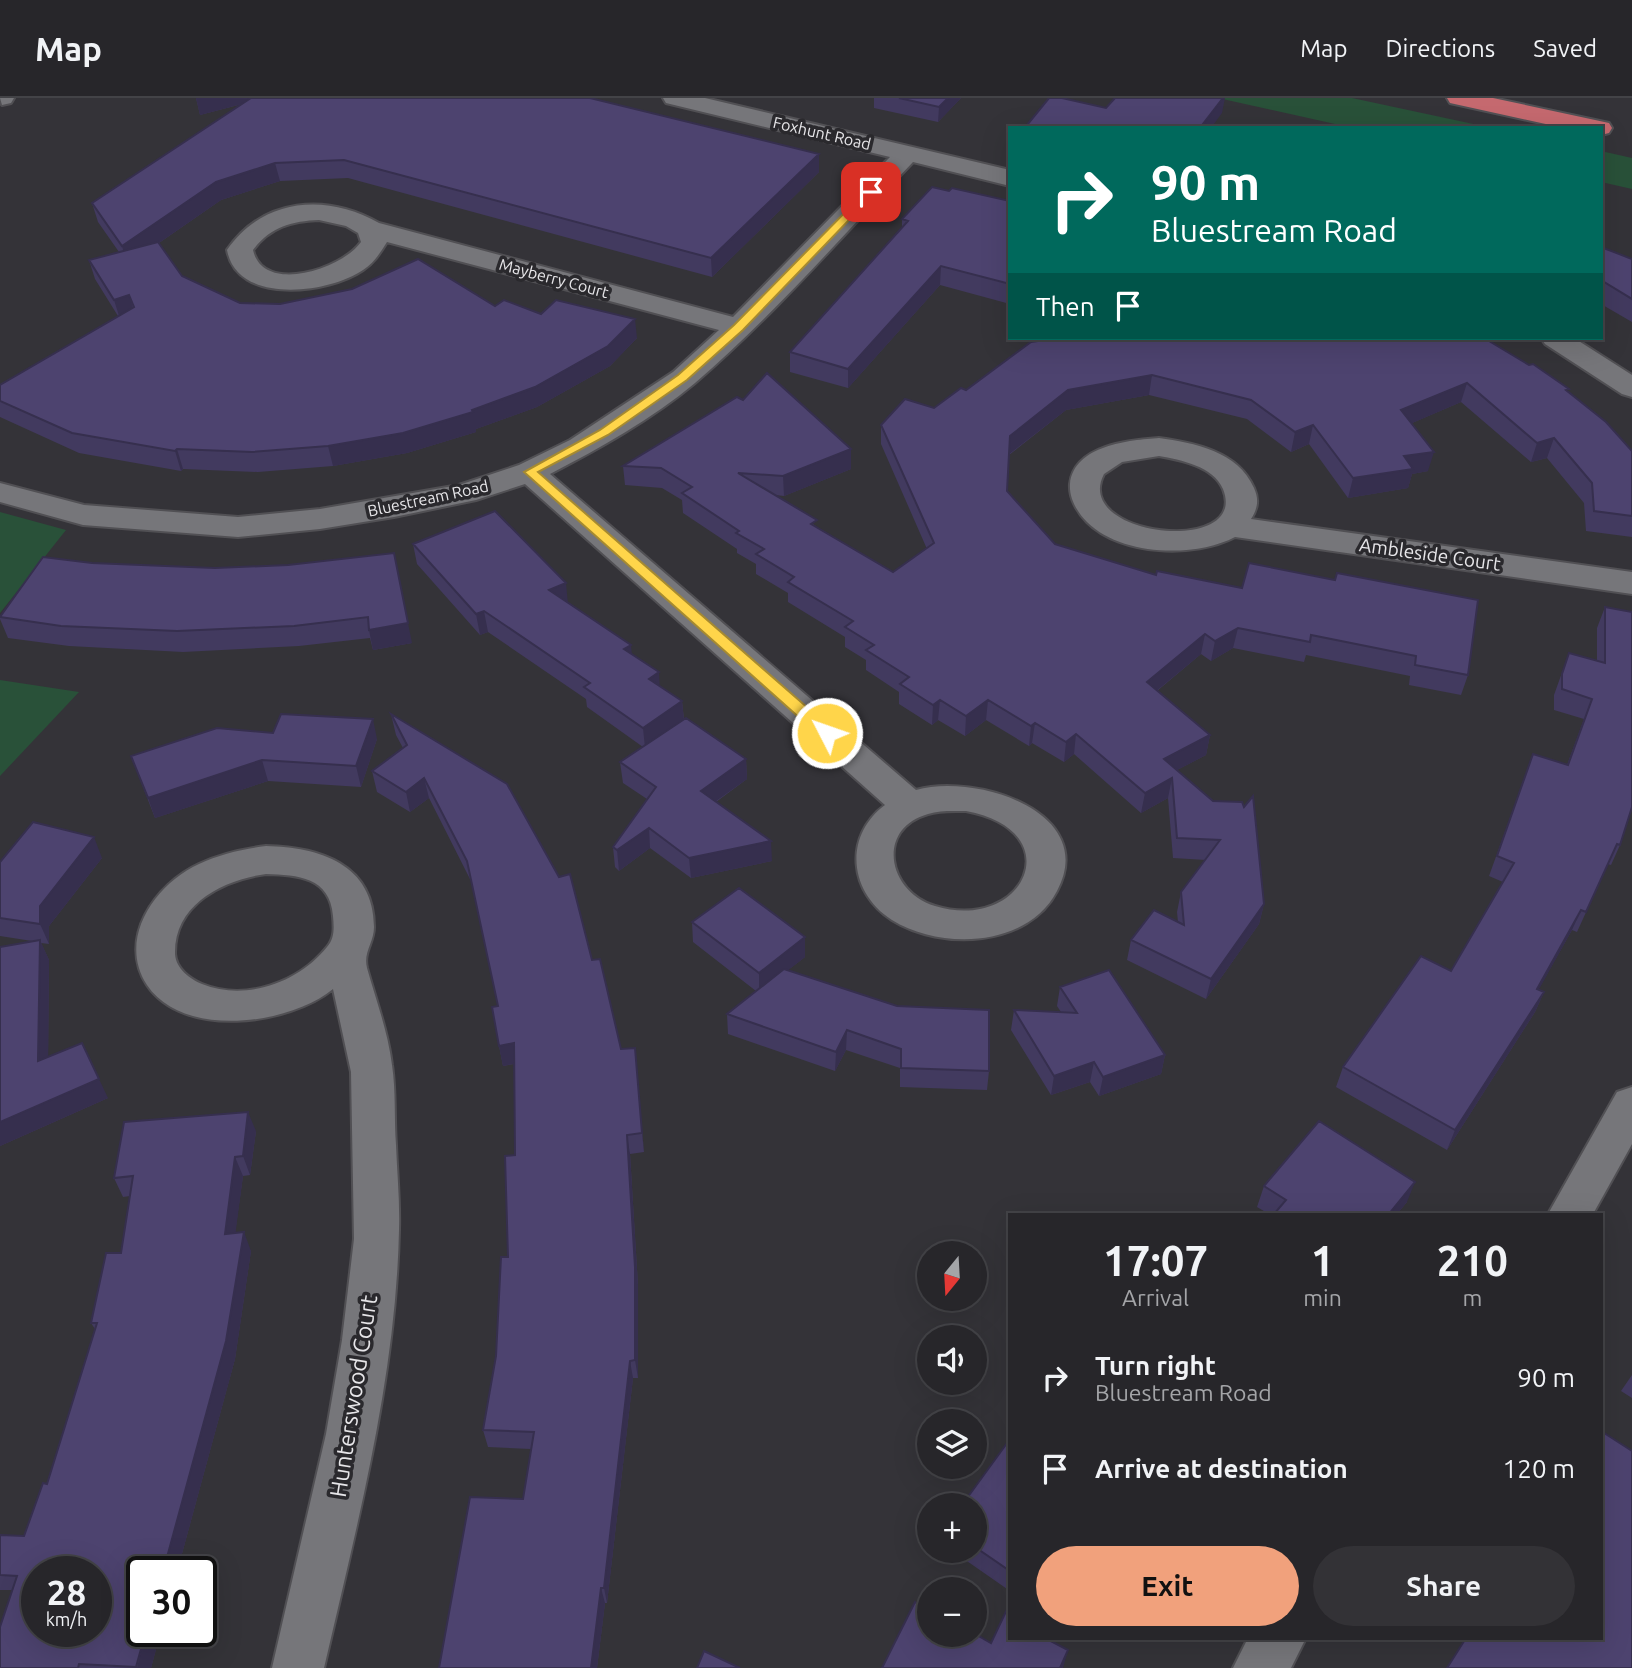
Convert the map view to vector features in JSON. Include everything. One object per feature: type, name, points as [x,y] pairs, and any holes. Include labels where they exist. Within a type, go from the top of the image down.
[{"type":"highway","points":[[1459,98],[1594,126]]},
{"type":"street","name":"Foxhunt Road","points":[[675,98],[1008,178]]},
{"type":"street","name":"Bluestream Road","points":[[0,492],[83,515],[238,527],[320,519],[394,507],[465,493],[530,472],[581,446],[683,378],[738,327],[908,153]]},
{"type":"street","name":"Mayberry Court","points":[[370,229],[738,327]]},
{"type":"street","points":[[1558,340],[1632,388]]},
{"type":"street","name":"Ambleside Court","points":[[1229,526],[1237,518],[1243,502],[1239,486],[1232,476],[1214,462],[1185,451],[1158,447],[1120,452],[1100,462],[1084,484],[1087,500],[1099,517],[1119,530],[1155,541],[1183,542],[1209,536],[1229,526],[1632,583]]},
{"type":"street","points":[[530,472],[911,806]]},
{"type":"street","points":[[966,798],[995,804],[1015,814],[1035,831],[1046,852],[1046,879],[1033,900],[1009,917],[980,925],[952,926],[921,918],[902,908],[883,889],[873,867],[876,840],[889,821],[911,806],[936,799],[966,798]]},
{"type":"street","points":[[273,859],[305,862],[336,877],[351,898],[355,930],[344,955],[315,983],[283,999],[247,1007],[221,1006],[190,998],[167,981],[157,960],[157,934],[168,909],[190,887],[211,874],[244,862],[273,859]]},
{"type":"street","name":"Hunterswood Court","points":[[298,1668],[332,1523],[364,1359],[377,1223],[371,1064],[344,955]]},
{"type":"street","points":[[1571,1213],[1632,1104]]},
{"type":"street","points":[[1259,1668],[1279,1640]]},
{"type":"green space","points":[[1218,98],[1352,98],[1483,126],[1344,126]]},
{"type":"green space","points":[[1603,151],[1632,158],[1632,189],[1603,182]]},
{"type":"green space","points":[[0,512],[66,530],[0,613]]},
{"type":"green space","points":[[0,680],[79,692],[0,776]]},
{"type":"building","points":[[251,98],[590,98],[819,154],[711,258],[344,160],[275,163],[216,182],[122,246],[92,203]]},
{"type":"building","points":[[899,98],[948,98],[939,107]]},
{"type":"building","points":[[1049,98],[1062,98],[1106,108],[1115,98],[1223,98],[1203,124],[1211,126],[1027,125]]},
{"type":"building","points":[[932,187],[949,191],[952,188],[1008,201],[1008,283],[941,266],[848,369],[790,352],[908,221],[902,219]]},
{"type":"building","points":[[158,242],[182,276],[240,303],[280,304],[352,289],[418,259],[495,306],[504,300],[541,314],[556,300],[635,319],[608,346],[535,387],[472,410],[473,412],[403,433],[328,446],[252,452],[175,451],[72,433],[0,401],[0,385],[134,307],[129,295],[114,300],[89,260]]},
{"type":"building","points":[[1603,248],[1632,259],[1632,299],[1604,282]]},
{"type":"building","points":[[1487,340],[1529,365],[1533,364],[1569,389],[1566,390],[1606,422],[1632,451],[1632,516],[1594,511],[1592,483],[1554,438],[1537,443],[1467,383],[1401,410],[1434,452],[1404,456],[1413,469],[1353,478],[1313,425],[1295,432],[1251,400],[1152,375],[1068,390],[1010,436],[1007,491],[1055,544],[1156,575],[1157,571],[1242,588],[1249,563],[1335,580],[1337,573],[1478,600],[1468,675],[1415,665],[1416,656],[1311,635],[1310,642],[1238,628],[1215,641],[1205,634],[1147,682],[1210,735],[1164,759],[1213,801],[1242,802],[1244,807],[1253,796],[1264,904],[1211,979],[1131,940],[1154,910],[1184,925],[1181,892],[1220,840],[1177,838],[1172,778],[1145,793],[1076,734],[1066,742],[1035,723],[1031,726],[988,700],[966,716],[940,700],[933,705],[900,684],[909,677],[866,650],[874,645],[845,627],[853,621],[788,582],[794,577],[756,554],[764,549],[736,533],[739,531],[682,493],[692,487],[661,468],[623,466],[737,397],[743,400],[767,373],[851,449],[783,476],[738,473],[817,520],[811,524],[893,572],[934,543],[881,425],[905,399],[934,408],[961,388],[966,390],[1031,342]]},
{"type":"building","points":[[495,511],[566,583],[549,590],[631,645],[624,649],[659,672],[649,679],[682,701],[643,728],[584,687],[590,683],[484,611],[476,614],[413,544]]},
{"type":"building","points":[[394,553],[408,623],[369,630],[368,617],[294,626],[177,631],[61,626],[0,617],[43,557],[92,563],[215,568],[288,565]]},
{"type":"building","points":[[1605,607],[1632,612],[1632,807],[1620,845],[1617,844],[1586,912],[1581,910],[1537,989],[1544,992],[1455,1130],[1343,1067],[1421,956],[1451,971],[1514,863],[1497,856],[1533,754],[1568,765],[1592,699],[1562,689],[1562,674],[1569,653],[1605,663]]},
{"type":"building","points":[[281,714],[373,719],[356,766],[262,760],[148,798],[131,756],[217,728],[273,733]]},
{"type":"building","points":[[391,714],[507,784],[559,877],[570,874],[592,960],[600,959],[621,1049],[635,1048],[642,1133],[627,1135],[635,1267],[635,1360],[630,1361],[604,1588],[601,1588],[591,1668],[439,1668],[470,1497],[523,1499],[534,1432],[483,1430],[496,1356],[501,1257],[508,1257],[505,1156],[515,1155],[514,1043],[499,1046],[492,1007],[498,1006],[467,861],[424,778],[406,792],[372,771],[407,745]]},
{"type":"building","points":[[686,718],[746,759],[701,791],[771,841],[689,858],[649,828],[617,850],[613,847],[656,787],[620,762]]},
{"type":"building","points":[[33,822],[94,837],[40,906],[40,924],[0,918],[0,862]]},
{"type":"building","points":[[739,888],[805,937],[759,973],[692,922]]},
{"type":"building","points":[[40,940],[38,1061],[82,1043],[99,1079],[0,1122],[0,947]]},
{"type":"building","points":[[784,969],[897,1006],[989,1010],[989,1071],[901,1068],[901,1049],[847,1030],[836,1052],[727,1014]]},
{"type":"building","points":[[1109,970],[1165,1055],[1103,1077],[1094,1062],[1054,1076],[1014,1010],[1077,1013],[1060,987]]},
{"type":"building","points":[[248,1112],[243,1156],[235,1157],[225,1234],[244,1232],[226,1341],[167,1556],[126,1556],[126,1647],[142,1647],[136,1667],[79,1664],[78,1668],[0,1668],[0,1627],[17,1576],[0,1575],[0,1535],[24,1536],[43,1483],[47,1484],[97,1323],[91,1323],[106,1253],[121,1253],[133,1176],[114,1178],[124,1122]]},
{"type":"building","points":[[1319,1121],[1415,1182],[1390,1213],[1275,1213],[1286,1200],[1264,1186]]},
{"type":"building","points":[[1603,1432],[1632,1451],[1632,1668],[1447,1668],[1465,1640],[1603,1640]]},
{"type":"building","points":[[1008,1442],[1008,1570],[987,1555],[987,1493],[971,1493],[981,1479],[987,1479],[987,1471]]},
{"type":"building","points":[[915,1602],[917,1647],[987,1647],[987,1641],[991,1643],[1008,1607],[1008,1640],[1049,1640],[1068,1650],[1060,1668],[882,1668]]},
{"type":"building","points":[[704,1651],[740,1668],[697,1668]]},
{"type":"route","points":[[827,733],[530,472],[604,432],[683,378],[738,327],[871,192]]}]
